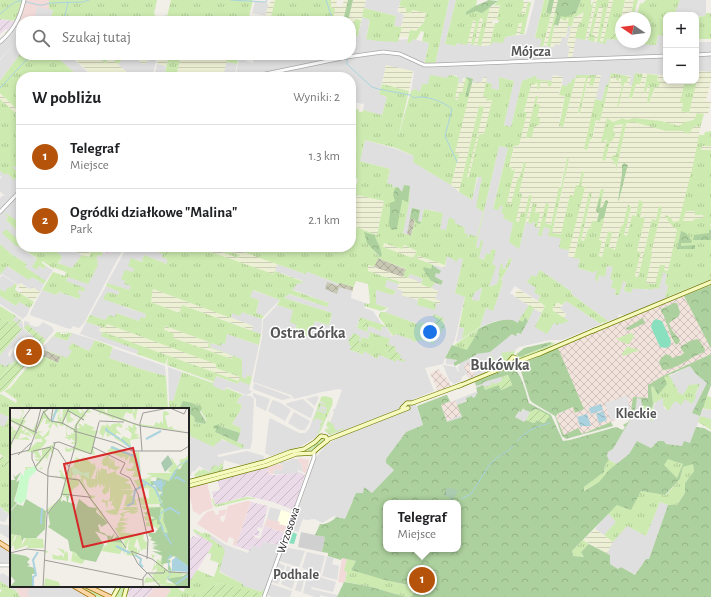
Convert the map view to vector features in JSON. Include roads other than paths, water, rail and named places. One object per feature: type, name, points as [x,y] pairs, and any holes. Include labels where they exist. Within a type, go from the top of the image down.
[{"type":"main road","points":[[511,362],[515,364],[517,360],[539,354],[711,282]]},
{"type":"main road","points":[[189,486],[292,455],[311,452],[326,439],[359,428],[474,380],[505,366],[511,362],[513,357],[517,360]]},
{"type":"main road","points":[[189,482],[269,462],[290,452],[306,448],[315,442],[320,436],[326,439]]},
{"type":"main road","points":[[306,448],[311,452]]},
{"type":"main road","points":[[0,542],[10,547]]},
{"type":"main road","points":[[76,587],[93,597]]},
{"type":"main road","points":[[89,587],[108,596],[115,592]]},
{"type":"main road","points":[[113,597],[118,587]]},
{"type":"main road","points":[[124,597],[127,587]]},
{"type":"street","points":[[20,16],[24,1]]},
{"type":"street","points":[[0,42],[16,24]]},
{"type":"street","points":[[356,56],[392,53],[404,56],[424,65],[432,66],[663,56]]},
{"type":"street","points":[[699,55],[711,54]]},
{"type":"street","points":[[274,72],[332,60]]},
{"type":"street","points":[[0,212],[16,195]]},
{"type":"street","name":"Wrzosowa","points":[[264,597],[314,458],[311,452]]},
{"type":"water","points":[[601,404],[603,410],[591,414],[589,408]]},
{"type":"water","points":[[603,411],[607,420],[599,423],[596,414]]},
{"type":"water","points":[[587,414],[591,426],[580,426],[577,417]]},
{"type":"waterway","points":[[0,14],[18,1],[45,5],[49,3],[83,2],[89,0]]},
{"type":"waterway","points":[[230,0],[265,2],[267,0]]},
{"type":"waterway","points":[[326,0],[331,16]]},
{"type":"waterway","points":[[65,16],[68,2]]},
{"type":"waterway","points":[[0,88],[26,60]]},
{"type":"waterway","points":[[347,60],[347,64],[356,72]]},
{"type":"waterway","points":[[356,72],[372,87],[410,95],[414,98],[423,97],[439,101],[452,109],[445,136],[457,162]]},
{"type":"waterway","points":[[517,441],[532,429],[550,423]]},
{"type":"waterway","points":[[509,450],[513,446]]},
{"type":"waterway","points":[[461,499],[471,494],[488,467],[495,459],[508,451]]},
{"type":"place","name":"Ogródki działkowe \"Malina\"","points":[[29,352]]},
{"type":"place","name":"Telegraf","points":[[422,580]]},
{"type":"district","name":"Mójcza","points":[[531,51]]},
{"type":"district","name":"Ostra Górka","points":[[308,332]]},
{"type":"district","name":"Bukówka","points":[[500,364]]},
{"type":"district","name":"Kleckie","points":[[636,413]]},
{"type":"district","name":"Podhale","points":[[296,574]]}]
